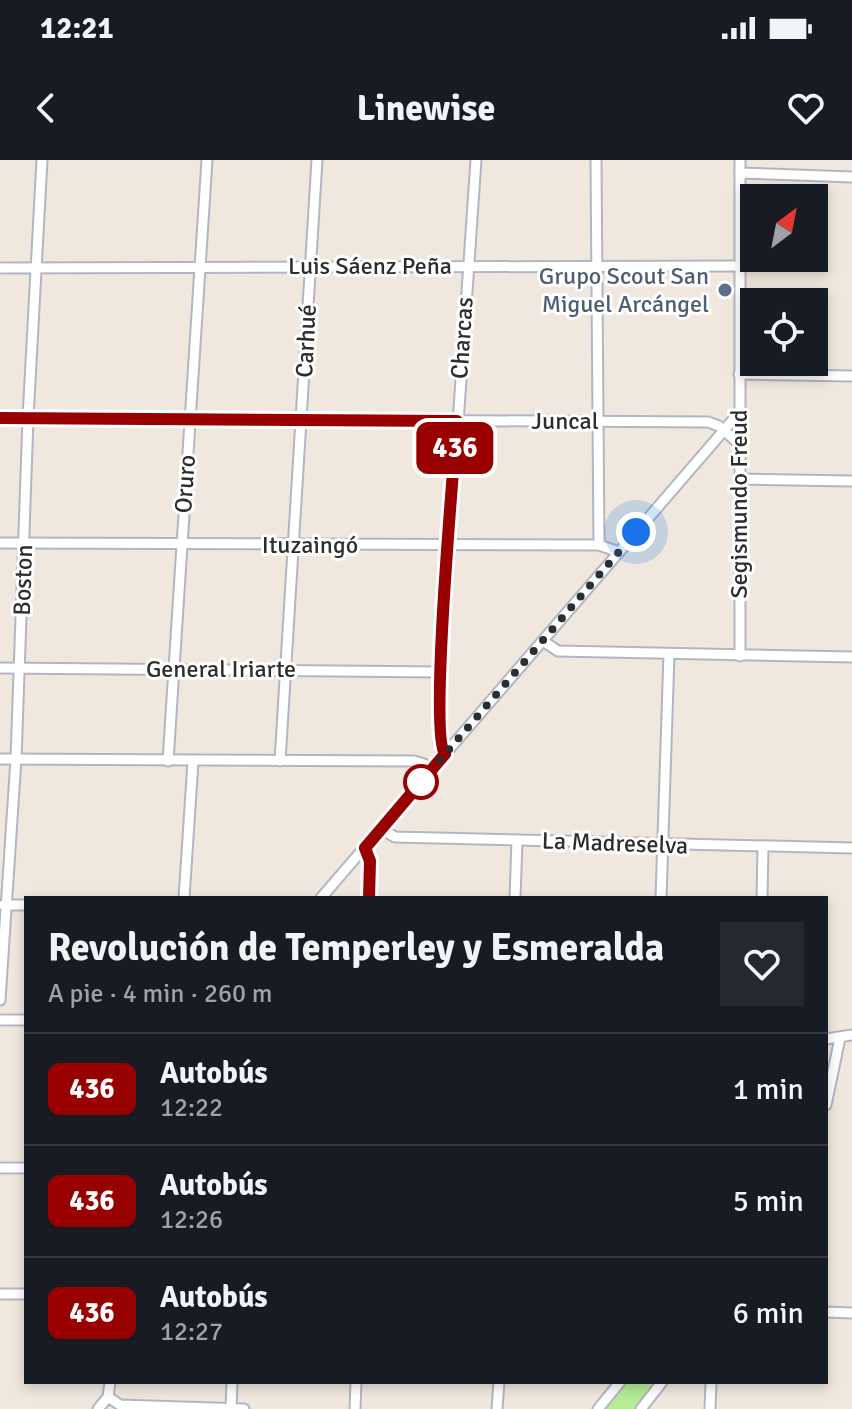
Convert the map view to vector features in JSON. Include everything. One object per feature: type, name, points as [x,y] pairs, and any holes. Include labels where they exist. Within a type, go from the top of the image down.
[{"type":"street","name":"Boston","points":[[0,1000],[3,905],[16,759],[28,418],[42,160]]},
{"type":"street","name":"Oruro","points":[[168,761],[207,160]]},
{"type":"street","name":"Carhué","points":[[280,761],[317,160]]},
{"type":"street","name":"Charcas","points":[[445,754],[439,743],[441,672],[476,160]]},
{"type":"street","points":[[596,160],[599,545]]},
{"type":"street","name":"Segismundo Freud","points":[[740,160],[740,656]]},
{"type":"street","points":[[740,173],[852,177]]},
{"type":"street","name":"Luis Sáenz Peña","points":[[0,268],[739,266]]},
{"type":"street","points":[[739,374],[852,376]]},
{"type":"street","points":[[323,896],[738,414]]},
{"type":"street","name":"Juncal","points":[[0,418],[708,422],[724,430]]},
{"type":"street","points":[[724,430],[739,444]]},
{"type":"street","points":[[740,479],[852,481]]},
{"type":"street","name":"Ituzaingó","points":[[0,543],[599,545],[619,552]]},
{"type":"street","points":[[543,641],[558,651],[852,657]]},
{"type":"street","points":[[661,896],[669,654]]},
{"type":"street","name":"General Iriarte","points":[[0,668],[441,672]]},
{"type":"street","points":[[0,759],[414,761],[424,764],[430,771]]},
{"type":"street","points":[[184,896],[193,762]]},
{"type":"street","name":"La Madreselva","points":[[381,829],[395,837],[852,848]]},
{"type":"street","points":[[515,896],[517,840]]},
{"type":"street","points":[[762,896],[763,846]]},
{"type":"street","points":[[365,848],[370,861],[369,896]]},
{"type":"street","points":[[3,905],[24,905]]},
{"type":"street","points":[[0,1020],[24,1020]]},
{"type":"street","points":[[828,1039],[852,1035]]},
{"type":"street","points":[[828,1095],[840,1038]]},
{"type":"street","points":[[0,1168],[24,1168]]},
{"type":"street","points":[[0,1294],[24,1294]]},
{"type":"street","points":[[828,1312],[852,1313]]},
{"type":"street","points":[[98,1409],[108,1397],[110,1384]]},
{"type":"street","points":[[231,1409],[232,1384]]},
{"type":"street","points":[[355,1409],[356,1384]]},
{"type":"street","points":[[497,1409],[499,1384]]},
{"type":"street","points":[[598,1409],[618,1384]]},
{"type":"street","points":[[641,1409],[660,1384]]},
{"type":"street","points":[[710,1409],[711,1384]]},
{"type":"street","points":[[108,1397],[120,1405],[244,1409]]},
{"type":"green space","points":[[624,1384],[657,1384],[637,1409],[604,1409]]},
{"type":"bus line","name":"436","points":[[0,418],[457,421],[441,672],[439,743],[445,754],[365,848],[370,861],[369,896]]},
{"type":"place","name":"Grupo Scout San Miguel Arcángel","points":[[725,290]]},
{"type":"route","points":[[421,782],[636,532]]}]
